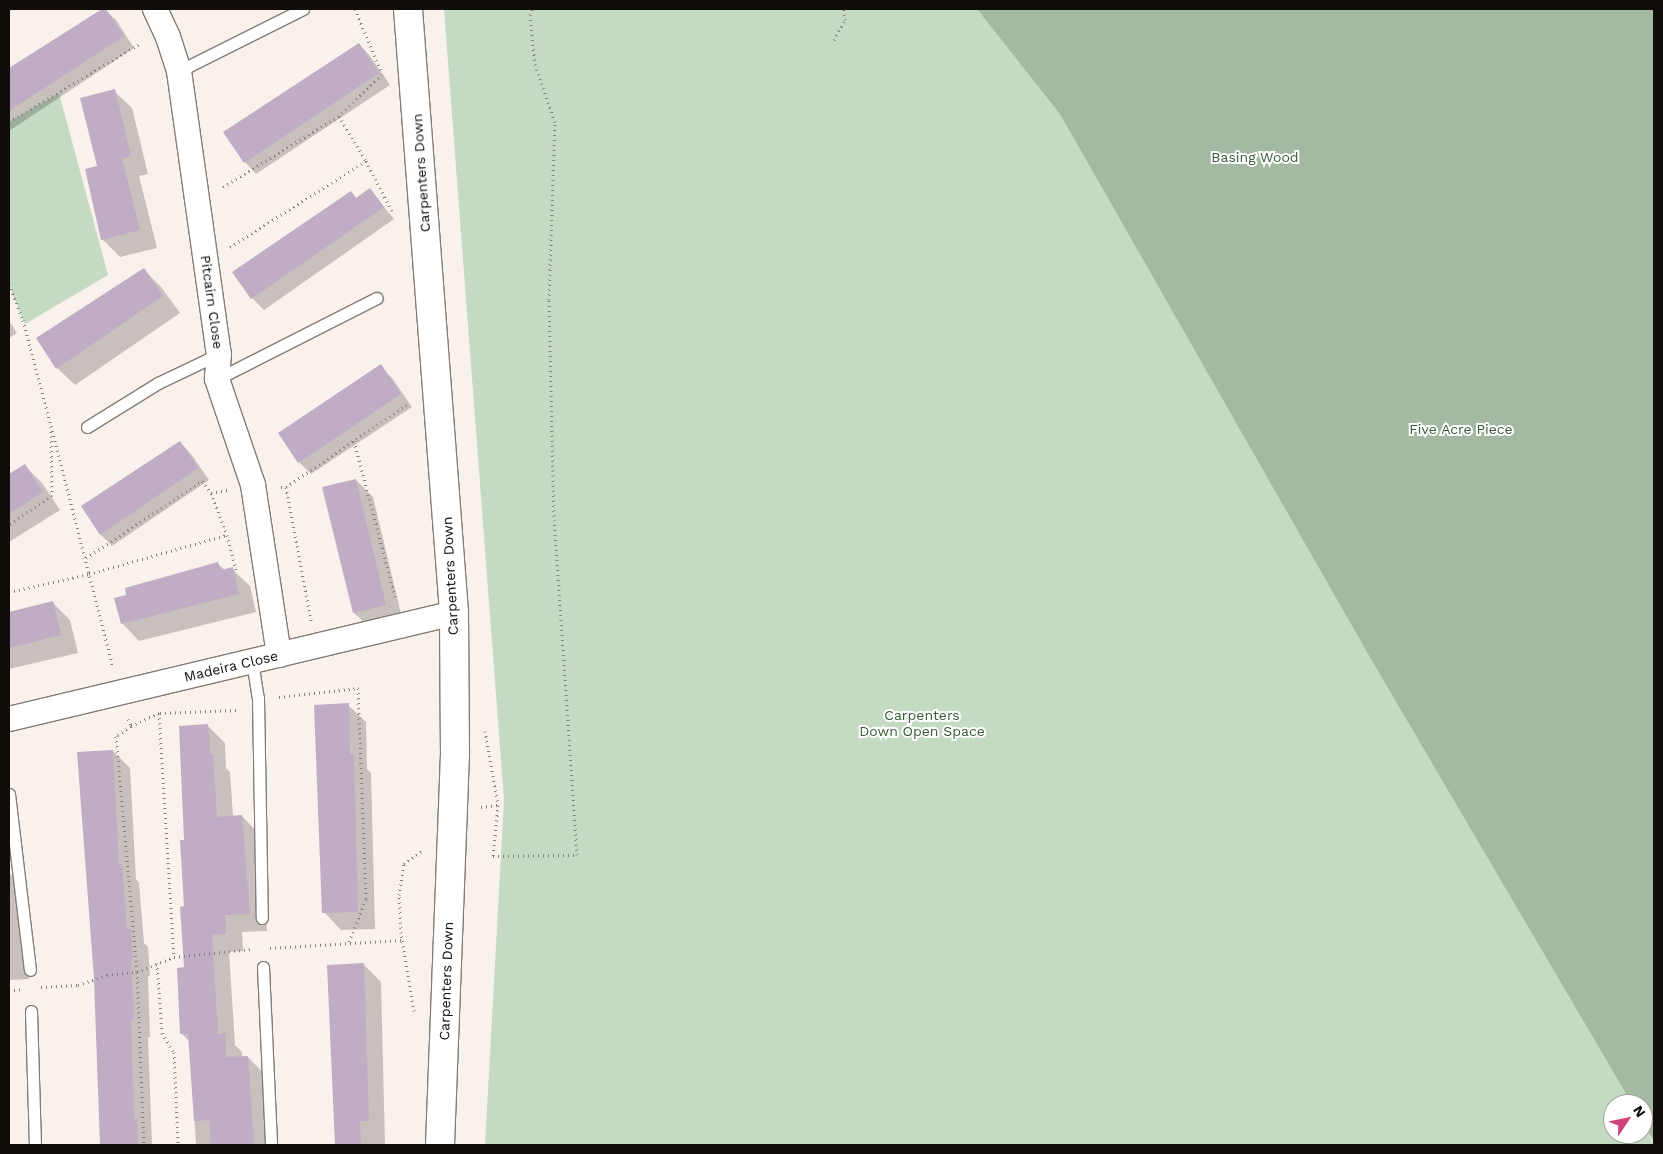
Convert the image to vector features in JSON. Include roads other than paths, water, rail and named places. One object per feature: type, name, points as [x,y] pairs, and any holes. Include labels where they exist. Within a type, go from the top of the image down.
[{"type":"street","name":"Pitcairn Close","points":[[155,9],[179,71],[219,354],[217,379],[253,485],[279,655]]},
{"type":"street","name":"Carpenters Down","points":[[408,9],[454,614],[455,754],[440,1145]]},
{"type":"street","name":"Madeira Close","points":[[9,719],[454,614]]},
{"type":"lane","points":[[179,71],[303,9]]},
{"type":"lane","points":[[217,379],[377,298]]},
{"type":"lane","points":[[88,427],[158,383],[219,354]]},
{"type":"lane","points":[[252,661],[258,698],[262,918]]},
{"type":"lane","points":[[9,794],[30,970]]},
{"type":"lane","points":[[263,967],[271,1145]]},
{"type":"lane","points":[[32,1011],[35,1145]]},
{"type":"park label","name":"Basing Wood","points":[[1255,157]]},
{"type":"park label","name":"Five Acre Piece","points":[[1461,429]]},
{"type":"park label","name":"Carpenters Down Open Space","points":[[922,724]]}]
